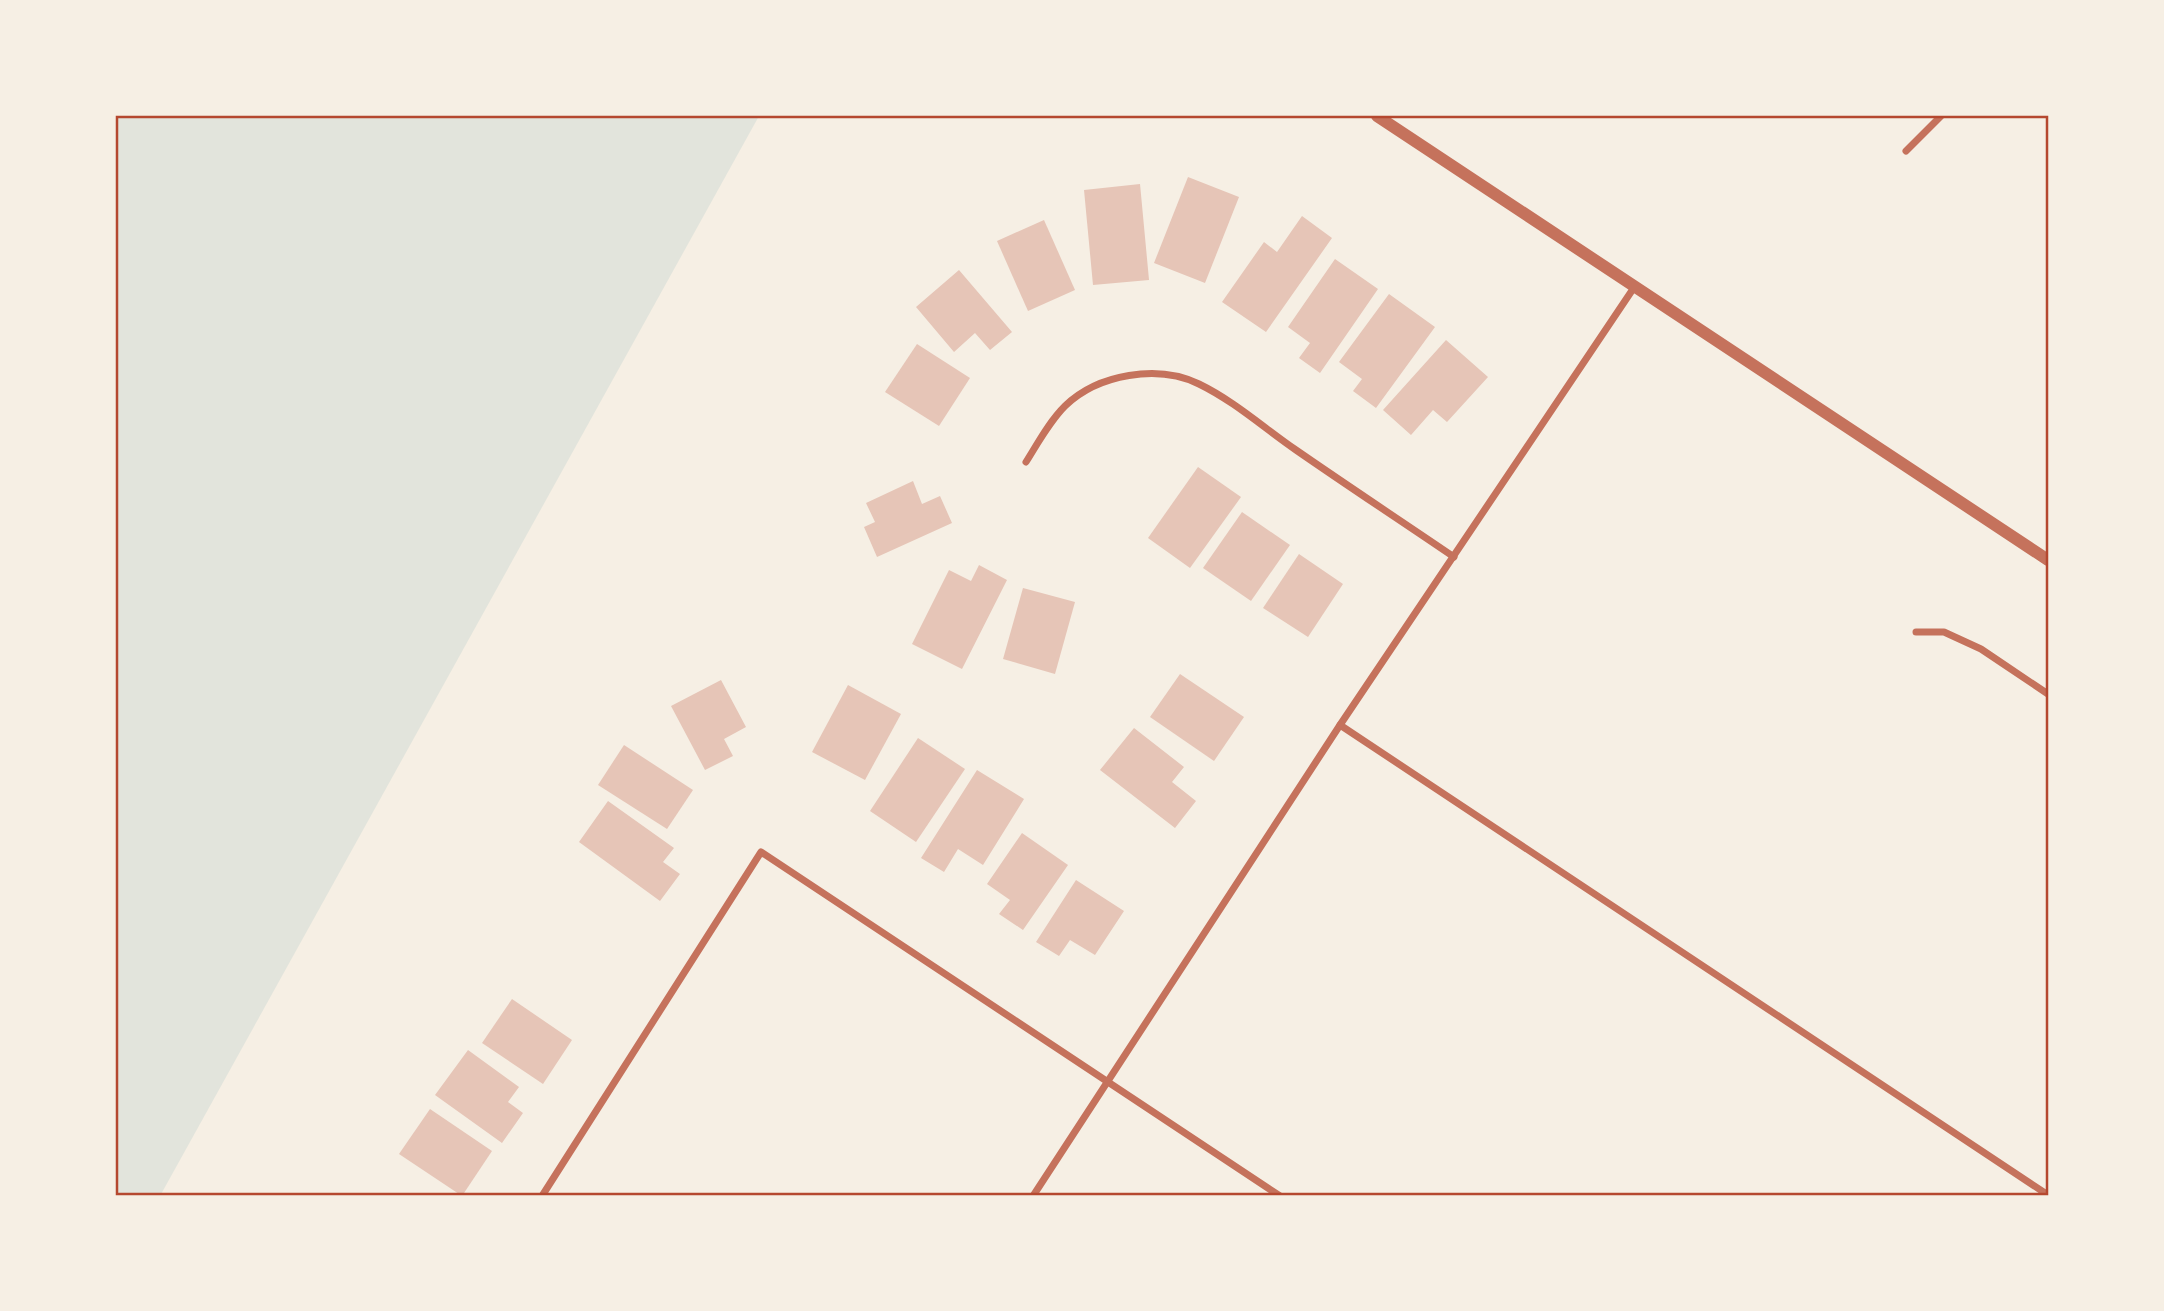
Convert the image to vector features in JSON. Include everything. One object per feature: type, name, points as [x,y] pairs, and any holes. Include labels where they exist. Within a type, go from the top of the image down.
[{"type":"street","points":[[1377,116],[2049,560]]},
{"type":"street","points":[[1906,151],[1941,116]]},
{"type":"street","points":[[1033,1195],[1340,725],[1635,285]]},
{"type":"street","points":[[1026,463],[1065,406],[1086,390],[1129,374],[1156,373],[1198,383],[1454,557]]},
{"type":"street","points":[[1916,632],[1944,632],[1981,649],[2049,694]]},
{"type":"street","points":[[1340,725],[2049,1195]]},
{"type":"street","points":[[542,1195],[761,852],[1280,1195]]},
{"type":"shaded area","points":[[116,116],[759,116],[160,1196],[116,1195]]},
{"type":"building","points":[[1188,177],[1239,197],[1205,283],[1154,263]]},
{"type":"building","points":[[1140,184],[1149,280],[1093,285],[1084,190]]},
{"type":"building","points":[[1302,216],[1332,238],[1266,332],[1222,302],[1264,242],[1277,252]]},
{"type":"building","points":[[1044,220],[1075,290],[1028,311],[997,241]]},
{"type":"building","points":[[1335,259],[1378,289],[1320,373],[1299,358],[1310,343],[1288,327]]},
{"type":"building","points":[[959,270],[1012,332],[990,350],[975,333],[954,352],[916,307]]},
{"type":"building","points":[[1389,294],[1435,327],[1376,408],[1353,391],[1362,379],[1339,362]]},
{"type":"building","points":[[1446,340],[1488,377],[1447,422],[1433,410],[1411,435],[1383,410]]},
{"type":"building","points":[[917,344],[970,378],[939,426],[885,392]]},
{"type":"building","points":[[1198,467],[1241,497],[1190,568],[1148,538]]},
{"type":"building","points":[[913,481],[922,504],[940,496],[952,523],[877,557],[864,527],[875,522],[866,503]]},
{"type":"building","points":[[1242,512],[1290,545],[1251,601],[1203,568]]},
{"type":"building","points":[[1299,554],[1343,584],[1308,637],[1263,608]]},
{"type":"building","points":[[979,565],[1007,580],[962,669],[912,644],[949,570],[971,581]]},
{"type":"building","points":[[1023,588],[1075,602],[1055,674],[1003,659]]},
{"type":"building","points":[[1180,674],[1244,717],[1214,761],[1150,717]]},
{"type":"building","points":[[721,680],[746,727],[724,739],[733,756],[705,770],[671,706]]},
{"type":"building","points":[[848,685],[901,714],[865,780],[812,752]]},
{"type":"building","points":[[1134,728],[1184,767],[1172,782],[1196,801],[1175,828],[1100,770]]},
{"type":"building","points":[[918,738],[965,769],[916,842],[870,811]]},
{"type":"building","points":[[624,745],[693,790],[667,829],[598,785]]},
{"type":"building","points":[[977,770],[1024,799],[983,865],[958,849],[944,872],[921,858]]},
{"type":"building","points":[[608,801],[674,848],[663,862],[680,874],[660,901],[579,842]]},
{"type":"building","points":[[1022,833],[1068,865],[1023,930],[999,914],[1010,900],[987,884]]},
{"type":"building","points":[[1076,880],[1124,911],[1095,955],[1070,940],[1059,956],[1036,942]]},
{"type":"building","points":[[512,999],[572,1040],[543,1084],[482,1043]]},
{"type":"building","points":[[468,1050],[519,1087],[508,1102],[523,1113],[502,1143],[435,1095]]},
{"type":"building","points":[[430,1109],[492,1151],[462,1196],[399,1154]]}]
